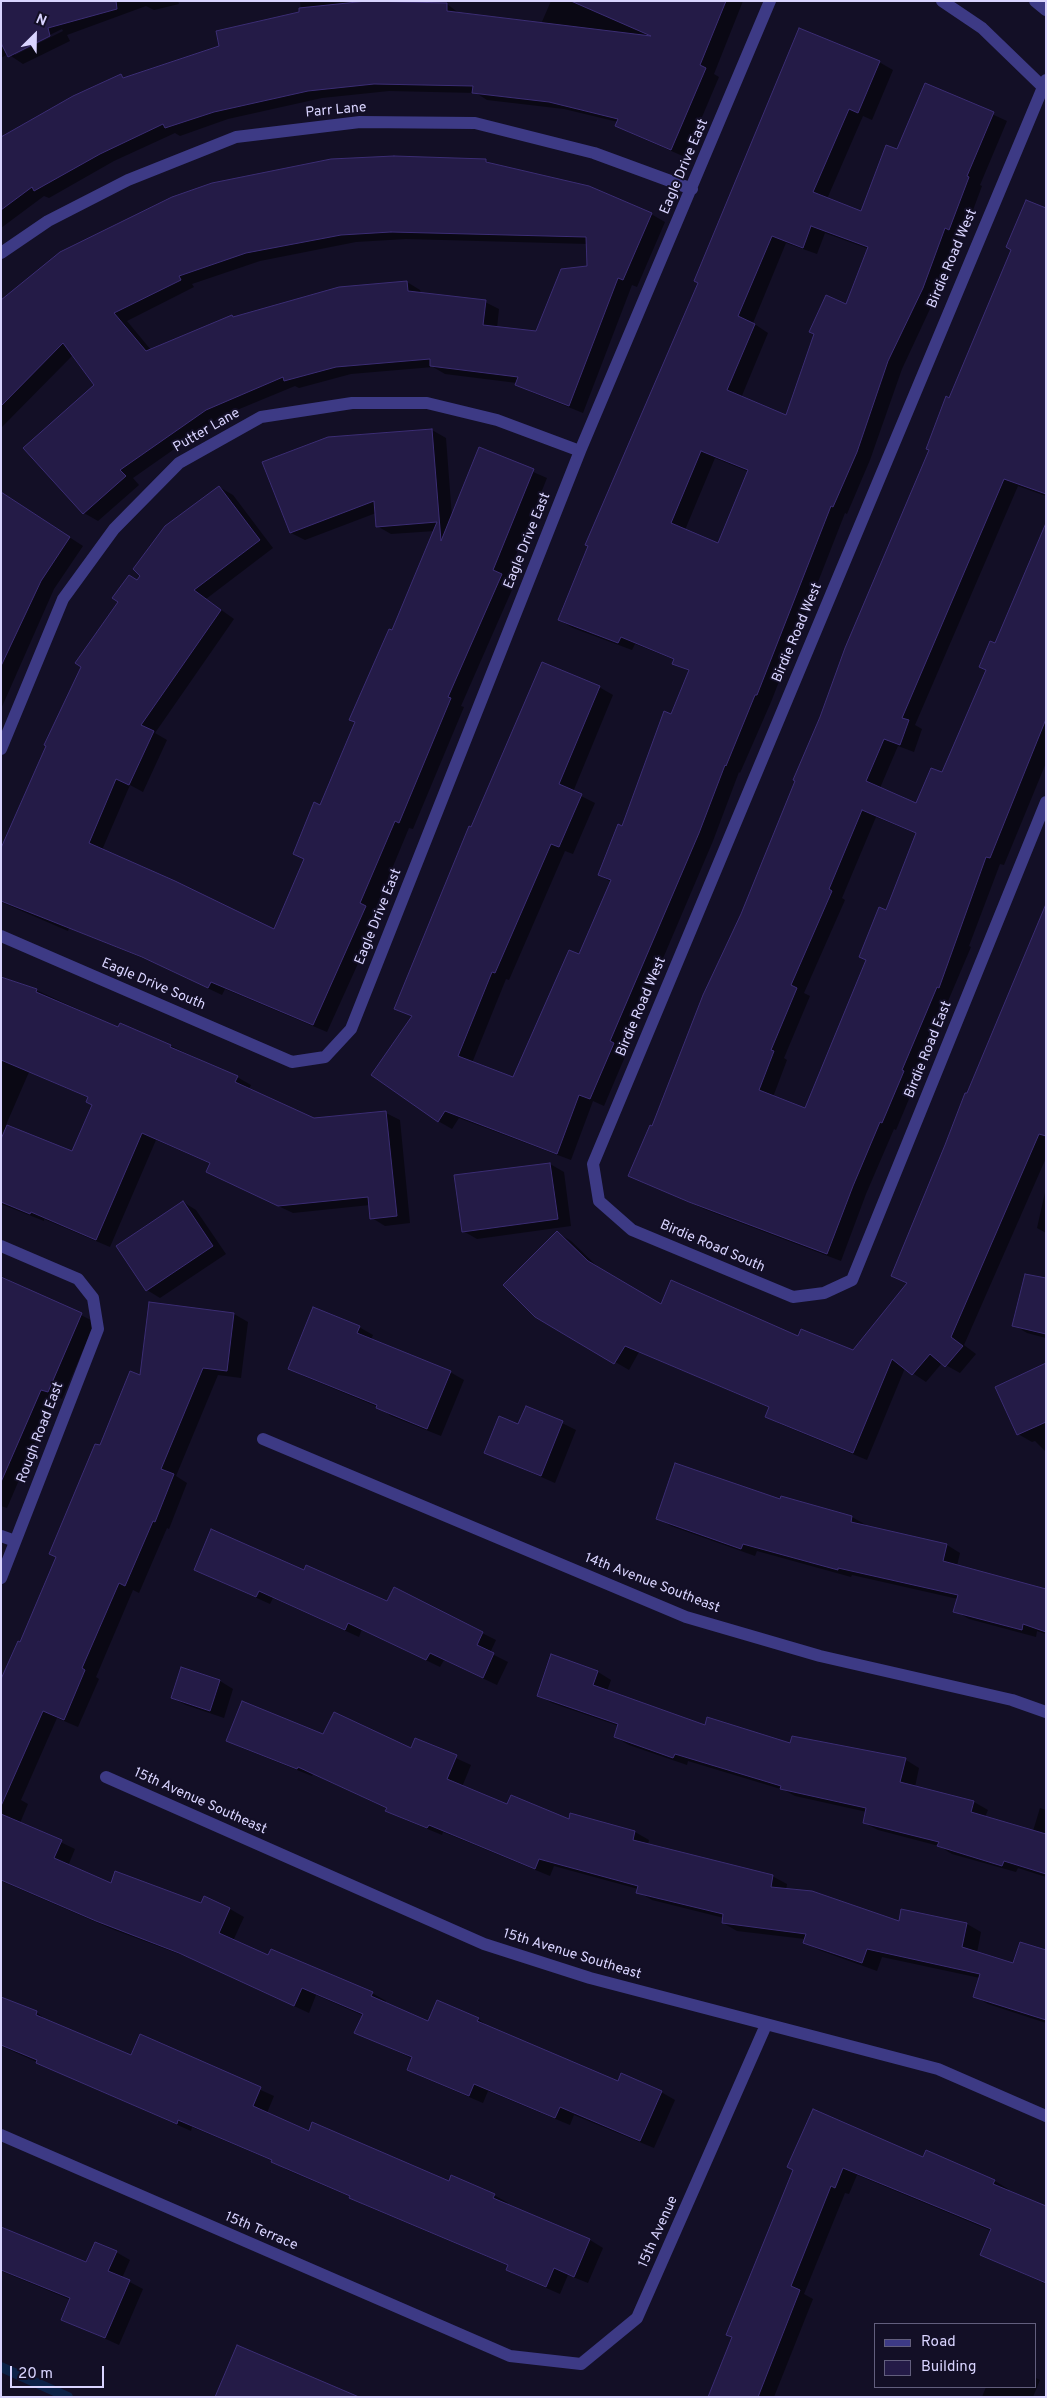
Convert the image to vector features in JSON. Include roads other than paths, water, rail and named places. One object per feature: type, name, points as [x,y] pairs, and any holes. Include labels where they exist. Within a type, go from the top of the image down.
[{"type":"street","name":"Eagle Drive East","points":[[292,1062],[325,1057],[351,1029],[580,450],[770,1]]},
{"type":"street","points":[[942,1],[982,28],[1044,85]]},
{"type":"street","points":[[1035,1],[1046,10]]},
{"type":"street","name":"Birdie Road West","points":[[599,1202],[593,1164],[1044,85]]},
{"type":"street","name":"Parr Lane","points":[[1,253],[48,221],[128,180],[236,137],[360,122],[476,123],[594,153],[692,189]]},
{"type":"street","name":"Putter Lane","points":[[1,748],[64,599],[114,529],[179,463],[262,417],[352,403],[428,403],[497,420],[580,450]]},
{"type":"street","name":"Birdie Road East","points":[[824,1294],[852,1280],[1046,802]]},
{"type":"street","name":"Eagle Drive South","points":[[1,936],[292,1062]]},
{"type":"street","name":"Birdie Road South","points":[[599,1202],[632,1230],[793,1297],[824,1294]]},
{"type":"street","name":"Rough Road East","points":[[1,1246],[78,1278],[93,1298],[98,1329],[1,1578]]},
{"type":"street","name":"14th Avenue Southeast","points":[[263,1439],[686,1617],[820,1656],[1012,1700],[1046,1712]]},
{"type":"street","points":[[1,1536],[15,1541]]},
{"type":"street","name":"15th Avenue Southeast","points":[[106,1777],[484,1944],[590,1978],[938,2069],[1046,2116]]},
{"type":"street","name":"15th Avenue","points":[[510,2356],[581,2364],[637,2318],[766,2025]]},
{"type":"street","name":"15th Terrace","points":[[1,2135],[510,2356]]},
{"type":"waterway","points":[[1,2367],[68,2397]]}]
